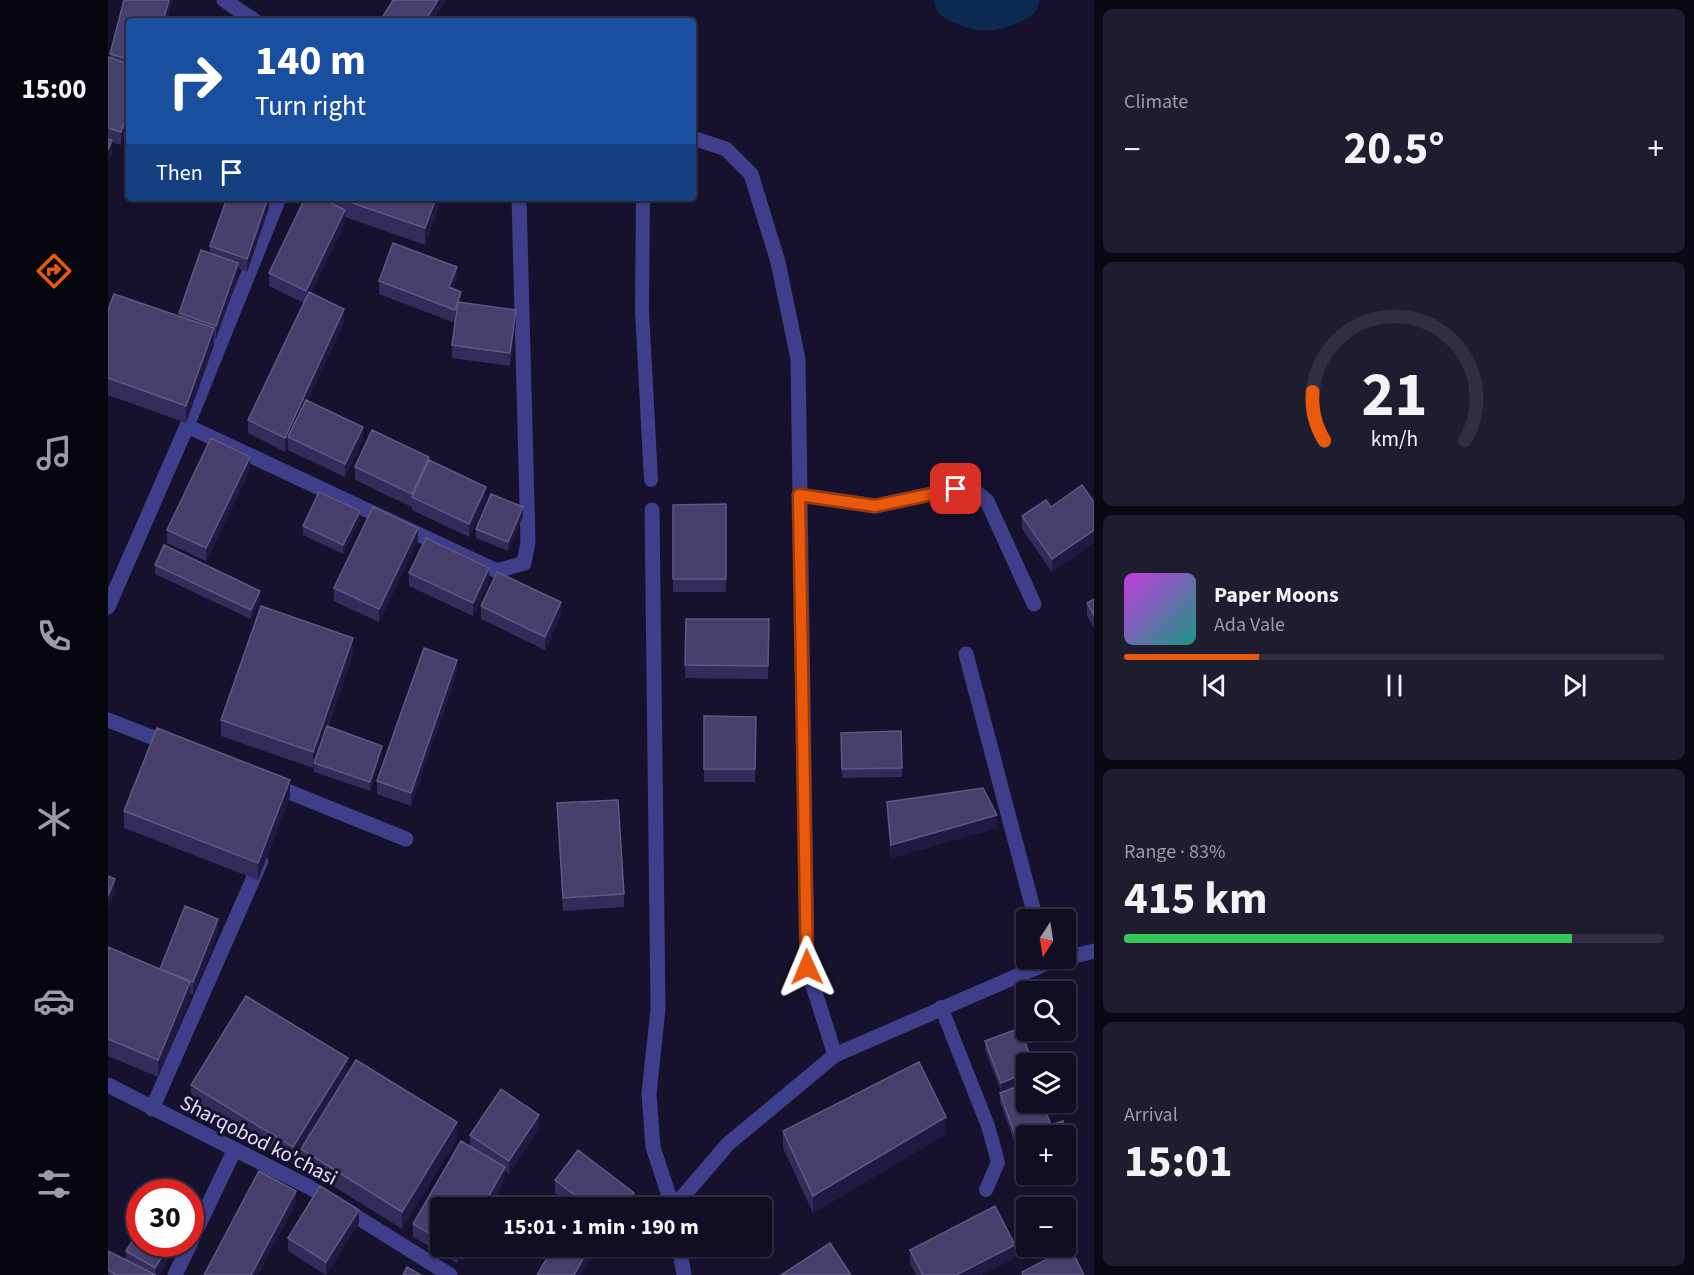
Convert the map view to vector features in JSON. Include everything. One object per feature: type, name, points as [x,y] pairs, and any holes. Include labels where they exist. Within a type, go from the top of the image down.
[{"type":"street","points":[[224,0],[251,18]]},
{"type":"street","points":[[696,139],[726,149],[751,174],[778,261],[798,358],[807,967],[835,1055]]},
{"type":"street","points":[[108,607],[187,426],[278,201]]},
{"type":"street","points":[[187,426],[497,572],[524,563],[528,542],[519,201]]},
{"type":"street","points":[[799,495],[875,506],[968,486],[987,501],[1034,604]]},
{"type":"street","points":[[652,510],[658,1009],[649,1094],[653,1147],[669,1197]]},
{"type":"street","points":[[966,654],[1033,909]]},
{"type":"street","points":[[108,720],[183,750]]},
{"type":"street","points":[[258,780],[288,798],[406,839]]},
{"type":"street","points":[[152,1109],[267,847]]},
{"type":"street","points":[[1076,956],[1094,951]]},
{"type":"street","points":[[682,1197],[728,1144],[835,1055],[1029,969]]},
{"type":"street","name":"Sharqobod ko'chasi","points":[[108,1085],[309,1187],[450,1275]]},
{"type":"street","points":[[204,1214],[235,1149]]},
{"type":"street","points":[[175,1275],[183,1257]]},
{"type":"street","points":[[681,1257],[684,1275]]},
{"type":"lane","points":[[643,201],[642,311],[651,480]]},
{"type":"lane","points":[[941,1007],[988,1126],[998,1162],[986,1190]]},
{"type":"building","points":[[124,0],[169,0],[164,18],[126,18],[126,58],[110,54]]},
{"type":"building","points":[[393,0],[438,0],[427,18],[382,18]]},
{"type":"building","points":[[108,57],[126,63],[126,118],[121,132],[108,128]]},
{"type":"building","points":[[226,201],[267,201],[247,259],[210,246]]},
{"type":"building","points":[[304,201],[327,201],[345,210],[306,291],[269,273]]},
{"type":"building","points":[[347,201],[435,201],[425,228]]},
{"type":"building","points":[[393,243],[457,267],[449,287],[461,292],[455,310],[379,281]]},
{"type":"building","points":[[201,250],[238,263],[216,326],[179,313]]},
{"type":"building","points":[[309,292],[344,309],[285,438],[248,420]]},
{"type":"building","points":[[114,294],[214,328],[186,406],[108,378],[108,310]]},
{"type":"building","points":[[458,302],[516,310],[510,353],[452,345]]},
{"type":"building","points":[[306,400],[363,427],[345,464],[288,437]]},
{"type":"building","points":[[372,430],[429,457],[412,494],[355,467]]},
{"type":"building","points":[[211,438],[250,457],[206,548],[167,530]]},
{"type":"building","points":[[429,460],[486,487],[469,524],[412,497]]},
{"type":"building","points":[[1082,485],[1094,502],[1094,530],[1052,559],[1022,516],[1046,500],[1051,507]]},
{"type":"building","points":[[319,492],[360,511],[343,545],[303,526]]},
{"type":"building","points":[[491,494],[523,507],[508,542],[476,529]]},
{"type":"building","points":[[726,504],[726,579],[673,579],[673,505]]},
{"type":"building","points":[[373,507],[418,528],[379,609],[334,588]]},
{"type":"building","points":[[426,538],[489,568],[473,603],[409,573]]},
{"type":"building","points":[[164,545],[260,591],[251,610],[155,565]]},
{"type":"building","points":[[497,572],[561,602],[545,637],[481,606]]},
{"type":"building","points":[[1094,599],[1094,615],[1087,603]]},
{"type":"building","points":[[261,606],[353,638],[313,752],[221,720]]},
{"type":"building","points":[[686,619],[769,619],[768,666],[685,665]]},
{"type":"building","points":[[424,648],[457,660],[411,793],[377,781]]},
{"type":"building","points":[[704,716],[756,717],[755,769],[704,769]]},
{"type":"building","points":[[327,726],[382,746],[370,782],[314,763]]},
{"type":"building","points":[[157,728],[290,780],[258,863],[124,811]]},
{"type":"building","points":[[901,731],[902,768],[842,769],[841,733]]},
{"type":"building","points":[[983,788],[997,815],[891,845],[887,802]]},
{"type":"building","points":[[618,800],[624,894],[563,898],[557,803]]},
{"type":"building","points":[[108,876],[115,879],[108,896]]},
{"type":"building","points":[[185,906],[218,919],[193,982],[160,969]]},
{"type":"building","points":[[108,947],[190,982],[158,1060],[108,1039]]},
{"type":"building","points":[[246,996],[348,1058],[293,1147],[191,1085]]},
{"type":"building","points":[[1016,1029],[1016,1041],[1025,1041],[1029,1053],[1016,1053],[1016,1077],[1001,1083],[985,1041]]},
{"type":"building","points":[[356,1060],[457,1122],[402,1212],[301,1149]]},
{"type":"building","points":[[919,1062],[946,1117],[813,1196],[783,1131]]},
{"type":"building","points":[[1016,1087],[1016,1113],[1046,1113],[1050,1122],[1044,1125],[1016,1125],[1016,1138],[1000,1093]]},
{"type":"building","points":[[501,1089],[539,1115],[509,1161],[470,1135]]},
{"type":"building","points":[[1063,1121],[1064,1125],[1050,1125]]},
{"type":"building","points":[[461,1141],[505,1167],[488,1197],[430,1197],[430,1234],[413,1224]]},
{"type":"building","points":[[578,1150],[634,1193],[631,1197],[577,1197],[555,1180]]},
{"type":"building","points":[[259,1171],[296,1191],[251,1275],[204,1275]]},
{"type":"building","points":[[320,1186],[359,1210],[326,1262],[288,1238]]},
{"type":"building","points":[[995,1206],[1015,1245],[956,1275],[923,1275],[910,1250]]},
{"type":"building","points":[[830,1243],[851,1275],[781,1275]]},
{"type":"building","points":[[108,1251],[156,1275],[114,1275],[108,1270]]},
{"type":"building","points":[[136,1257],[162,1257],[155,1268]]},
{"type":"building","points":[[548,1257],[584,1257],[574,1275],[537,1275]]},
{"type":"building","points":[[1051,1257],[1075,1257],[1084,1275],[1023,1275],[1022,1272]]},
{"type":"building","points":[[407,1267],[421,1275],[403,1275]]},
{"type":"waterway","points":[[954,0],[979,10],[994,10],[1019,0]]},
{"type":"route","points":[[807,967],[799,495],[875,506],[956,489]]}]
